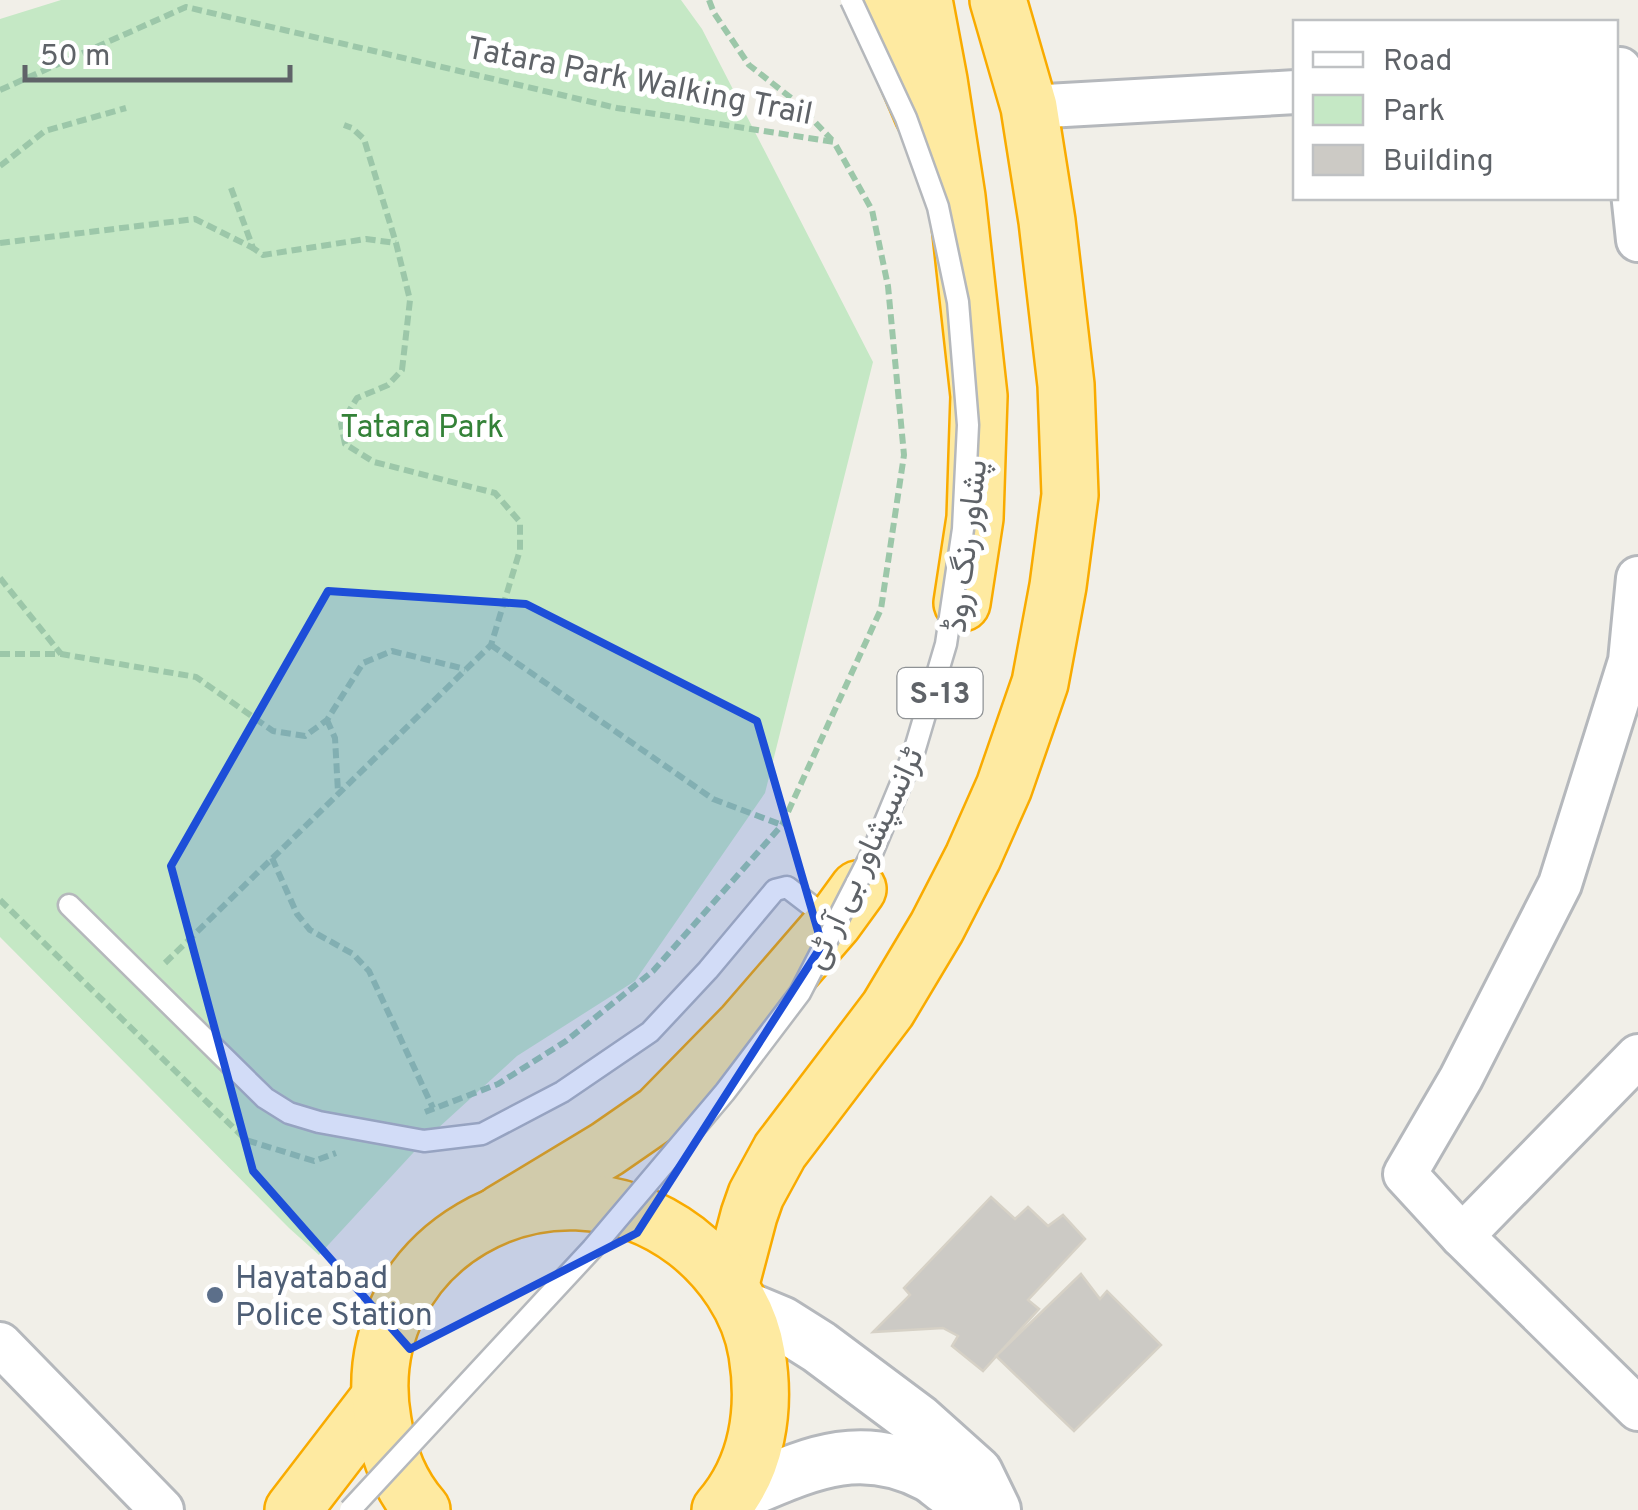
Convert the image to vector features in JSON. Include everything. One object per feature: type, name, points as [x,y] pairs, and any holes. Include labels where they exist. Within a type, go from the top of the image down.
[{"type":"highway","points":[[874,0],[957,196]]},
{"type":"highway","name":"پشاور رنگ روڈ","points":[[501,1213],[660,1112],[744,1026],[834,922],[873,869],[920,759],[956,640],[975,518],[979,396],[957,196],[924,0]]},
{"type":"highway","name":"S-13","points":[[736,1297],[749,1215],[756,1195],[780,1151],[888,1009],[936,927],[1004,786],[1040,683],[1070,495],[1066,385],[1029,107],[998,0]]},
{"type":"highway","points":[[422,1510],[410,1496],[388,1450],[379,1398],[383,1351],[398,1306],[424,1267],[460,1235],[501,1213],[543,1202],[586,1202],[628,1210],[668,1228],[702,1254],[736,1297],[755,1344],[762,1384],[759,1424],[749,1462],[725,1504]]},
{"type":"highway","points":[[293,1510],[379,1398]]},
{"type":"street","points":[[1625,67],[1638,240]]},
{"type":"street","points":[[1029,107],[1293,92]]},
{"type":"street","points":[[1638,578],[1630,662],[1560,884],[1461,1078],[1405,1174],[1638,1410]]},
{"type":"street","points":[[1462,1236],[1638,1056]]},
{"type":"street","points":[[736,1297],[819,1347],[918,1421],[976,1473],[990,1510]]},
{"type":"street","points":[[0,1344],[162,1510]]},
{"type":"street","points":[[725,1504],[820,1461],[860,1456],[904,1464],[990,1510]]},
{"type":"lane","name":"ٹرانسپشاور بی آر ٹی","points":[[350,1510],[604,1236],[725,1092],[800,993],[873,851],[914,752],[946,644],[963,529],[968,426],[958,302],[938,207],[906,118],[851,0]]},
{"type":"lane","points":[[68,904],[265,1098],[289,1112],[319,1122],[424,1140],[482,1134],[562,1092],[650,1032],[775,890],[788,887],[834,922]]},
{"type":"path","points":[[710,0],[714,13],[749,66],[795,101],[834,142]]},
{"type":"path","name":"Tatara Park Walking Trail","points":[[0,90],[186,8],[617,108],[834,142],[872,210],[888,286],[904,455],[882,609],[782,825],[653,971],[566,1041],[498,1084],[433,1108],[353,1148],[314,1161],[246,1140],[0,900]]},
{"type":"path","points":[[0,166],[45,130],[126,108]]},
{"type":"path","points":[[146,982],[491,645],[520,550],[520,522],[496,493],[374,462],[346,444],[341,424],[357,398],[388,385],[402,370],[410,300],[364,139],[344,126]]},
{"type":"path","points":[[231,188],[253,248]]},
{"type":"path","points":[[0,242],[194,219],[263,254],[366,239],[396,243]]},
{"type":"path","points":[[0,578],[61,654]]},
{"type":"path","points":[[491,645],[713,800],[782,825]]},
{"type":"path","points":[[0,654],[61,654],[196,677],[273,731],[305,736],[327,720],[363,663],[392,651],[466,670]]},
{"type":"path","points":[[327,720],[335,738],[338,793]]},
{"type":"path","points":[[272,858],[297,914],[310,930],[353,954],[369,970],[433,1108]]},
{"type":"highlighted area","points":[[328,591],[526,604],[757,721],[822,945],[637,1233],[410,1349],[253,1171],[171,866]]},
{"type":"green space","name":"Tatara Park","points":[[61,0],[681,0],[702,29],[873,362],[765,793],[635,981],[517,1056],[425,1140],[319,1255],[0,937],[0,19]]},
{"type":"building","points":[[991,1197],[1015,1219],[1028,1207],[1048,1226],[1063,1215],[1085,1239],[1028,1300],[1039,1309],[983,1371],[952,1346],[958,1336],[943,1328],[873,1332],[910,1295],[904,1288]]},
{"type":"building","points":[[1081,1274],[1100,1299],[1107,1291],[1161,1345],[1074,1431],[996,1356]]},
{"type":"place","name":"Hayatabad Police Station","points":[[215,1295]]}]
